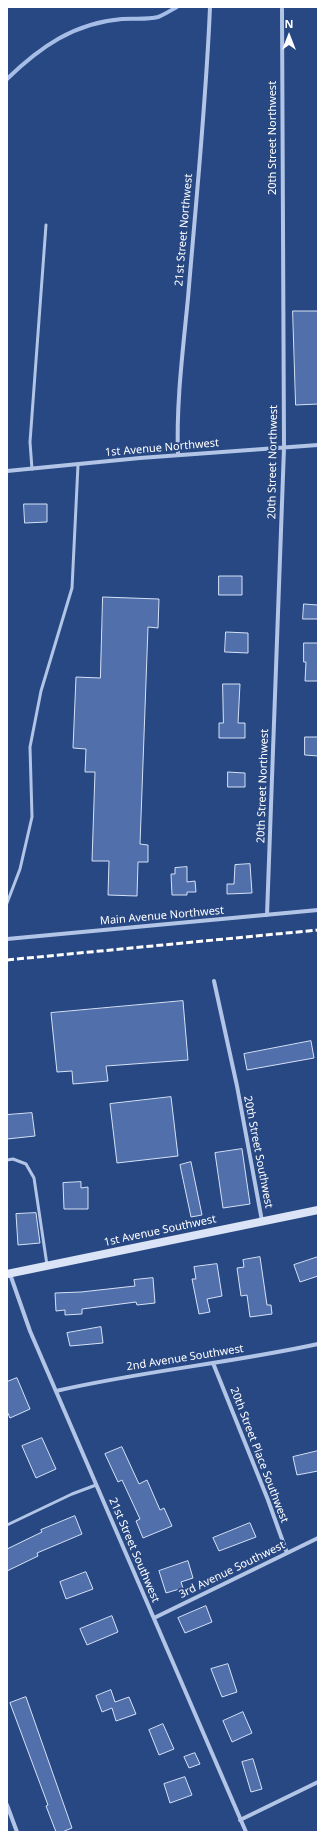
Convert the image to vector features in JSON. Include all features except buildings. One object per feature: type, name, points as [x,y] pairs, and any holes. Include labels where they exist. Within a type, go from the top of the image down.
[{"type":"main road","name":"1st Avenue Southwest","points":[[8,1273],[318,1210]]},
{"type":"street","name":"21st Street Northwest","points":[[178,455],[177,433],[181,376],[204,106],[210,7]]},
{"type":"street","name":"20th Street Northwest","points":[[267,915],[284,448],[282,9]]},
{"type":"street","name":"1st Avenue Northwest","points":[[7,471],[178,455],[318,446]]},
{"type":"street","name":"Main Avenue Northwest","points":[[7,939],[318,910]]},
{"type":"street","name":"20th Street Southwest","points":[[214,981],[237,1086],[262,1221]]},
{"type":"street","name":"21st Street Southwest","points":[[8,1273],[30,1330],[246,1832]]},
{"type":"street","name":"2nd Avenue Southwest","points":[[56,1391],[102,1380],[282,1352],[318,1344]]},
{"type":"street","name":"20th Street Place Southwest","points":[[213,1363],[268,1500],[287,1553]]},
{"type":"street","name":"3rd Avenue Southwest","points":[[154,1618],[318,1538]]},
{"type":"street","points":[[240,1820],[318,1782]]},
{"type":"street","points":[[7,1805],[17,1832]]},
{"type":"lane","points":[[32,469],[30,442],[46,225]]},
{"type":"lane","points":[[7,903],[20,868],[32,817],[30,747],[41,691],[72,588],[78,465]]},
{"type":"lane","points":[[7,1160],[13,1160],[26,1164],[34,1178],[47,1266]]},
{"type":"lane","points":[[7,1525],[72,1494],[96,1485]]},
{"type":"waterway","points":[[7,79],[19,67],[45,47],[73,31],[105,21],[158,17],[177,7]]},
{"type":"railway","points":[[7,960],[318,930]]}]
